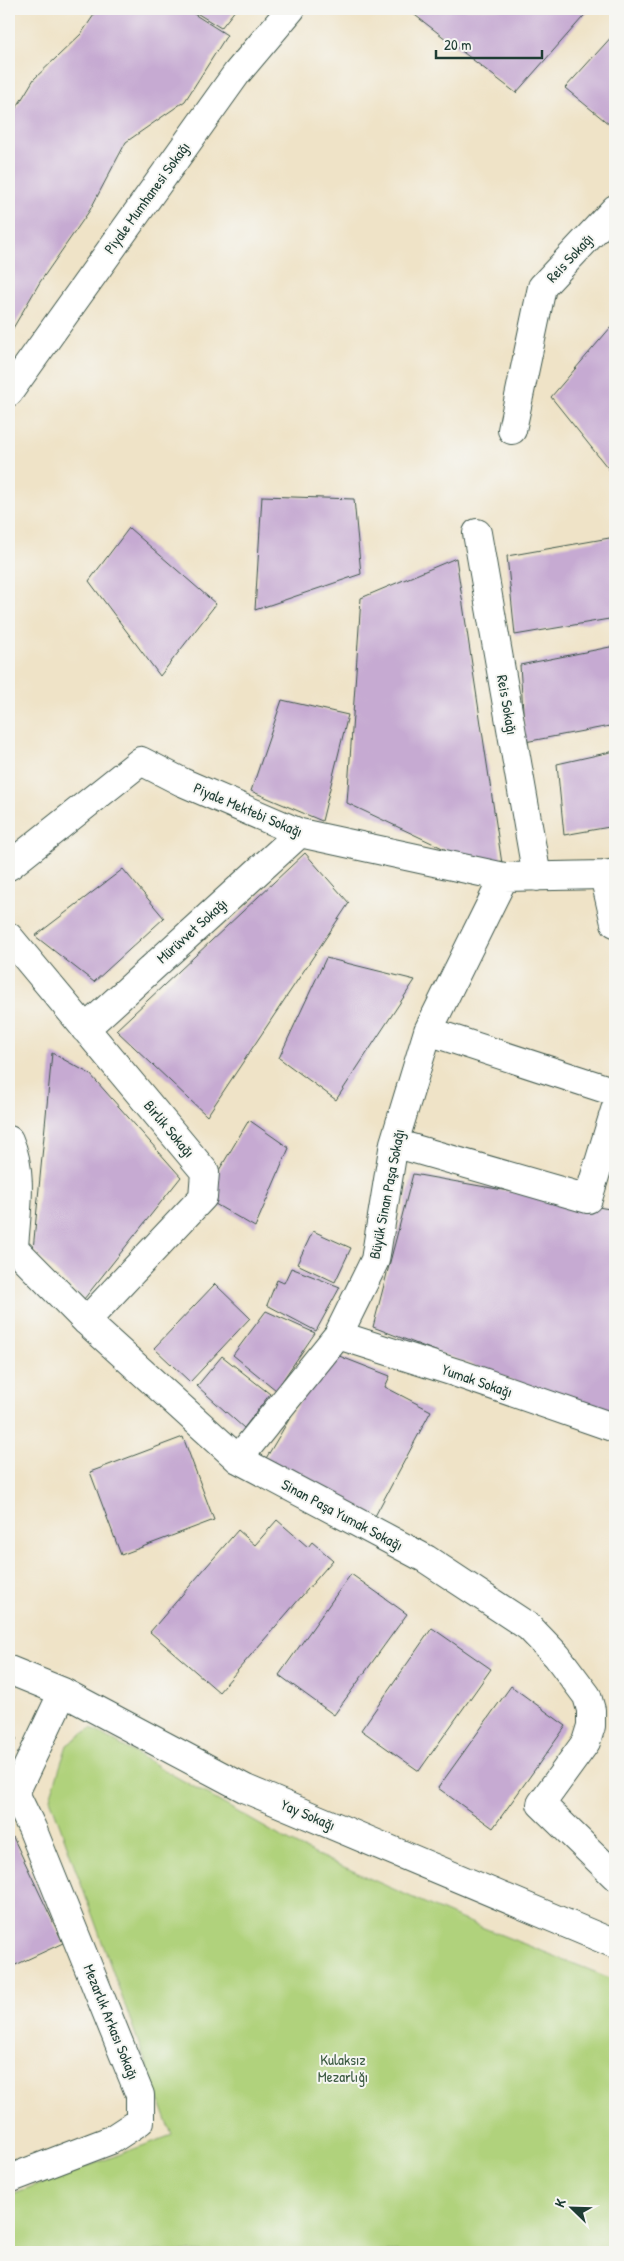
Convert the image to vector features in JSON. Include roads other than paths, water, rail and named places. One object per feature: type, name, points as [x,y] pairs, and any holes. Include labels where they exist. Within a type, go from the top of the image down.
[{"type":"street","name":"Piyale Mumhanesi Sokağı","points":[[9,392],[237,73],[291,9]]},
{"type":"street","name":"Reis Sokağı","points":[[512,430],[542,287],[615,209]]},
{"type":"street","name":"Reis Sokağı","points":[[477,533],[537,877]]},
{"type":"street","name":"Piyale Mektebi Sokağı","points":[[9,866],[141,761],[182,782],[300,833],[504,877],[609,874]]},
{"type":"street","name":"Mürüvvet Sokağı","points":[[85,1029],[300,833]]},
{"type":"street","points":[[609,874],[615,923]]},
{"type":"street","name":"Büyük Sinan Paşa Sokağı","points":[[238,1459],[338,1336],[375,1260],[394,1143],[428,1031],[504,877]]},
{"type":"street","name":"Birlik Sokağı","points":[[9,937],[205,1172],[203,1197],[86,1321]]},
{"type":"street","points":[[428,1031],[615,1092]]},
{"type":"street","points":[[394,1143],[588,1199],[610,1148],[615,1110]]},
{"type":"street","name":"Sinan Paşa Yumak Sokağı","points":[[9,1140],[18,1173],[14,1248],[86,1321],[238,1459],[426,1559],[529,1627],[557,1656],[587,1696],[591,1710],[591,1726],[586,1742],[541,1804],[615,1876]]},
{"type":"street","name":"Yumak Sokağı","points":[[338,1336],[457,1373],[615,1428]]},
{"type":"street","name":"Yay Sokağı","points":[[9,1670],[64,1692],[246,1789],[615,1944]]},
{"type":"street","name":"Mezarlık Arkası Sokağı","points":[[9,2179],[111,2140],[140,2121],[140,2094],[32,1828],[12,1793],[64,1692]]},
{"type":"park label","name":"Kulaksız Mezarlığı","points":[[343,2068]]}]
